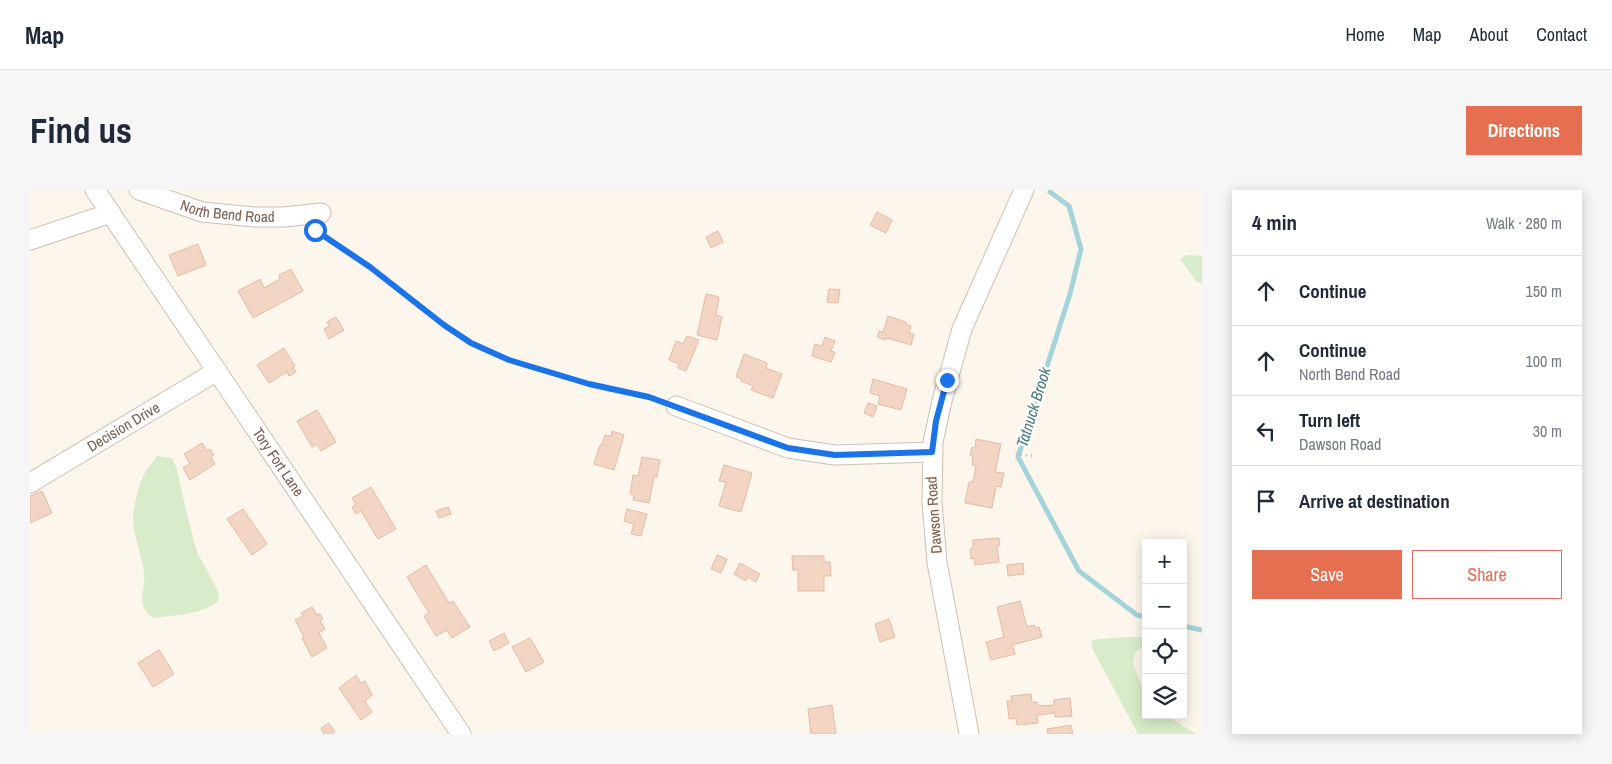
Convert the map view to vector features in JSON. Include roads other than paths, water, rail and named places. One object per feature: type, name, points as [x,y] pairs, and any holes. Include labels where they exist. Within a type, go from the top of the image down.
[{"type":"street","name":"Tory Fort Lane","points":[[95,190],[461,734]]},
{"type":"street","name":"North Bend Road","points":[[139,190],[202,212],[254,217],[284,217],[318,222]]},
{"type":"street","name":"Dawson Road","points":[[969,734],[937,562],[932,502],[932,452],[938,414],[962,329],[1024,190]]},
{"type":"street","points":[[30,240],[111,212]]},
{"type":"street","name":"Decision Drive","points":[[30,484],[217,371]]},
{"type":"street","points":[[676,406],[788,448],[835,455],[932,452]]},
{"type":"waterway","name":"Tatnuck Brook","points":[[1050,192],[1069,206],[1081,249],[1070,294],[1018,457],[1079,571],[1137,615],[1142,616]]},
{"type":"waterway","name":"Tatnuck Brook","points":[[1187,627],[1202,630]]}]
